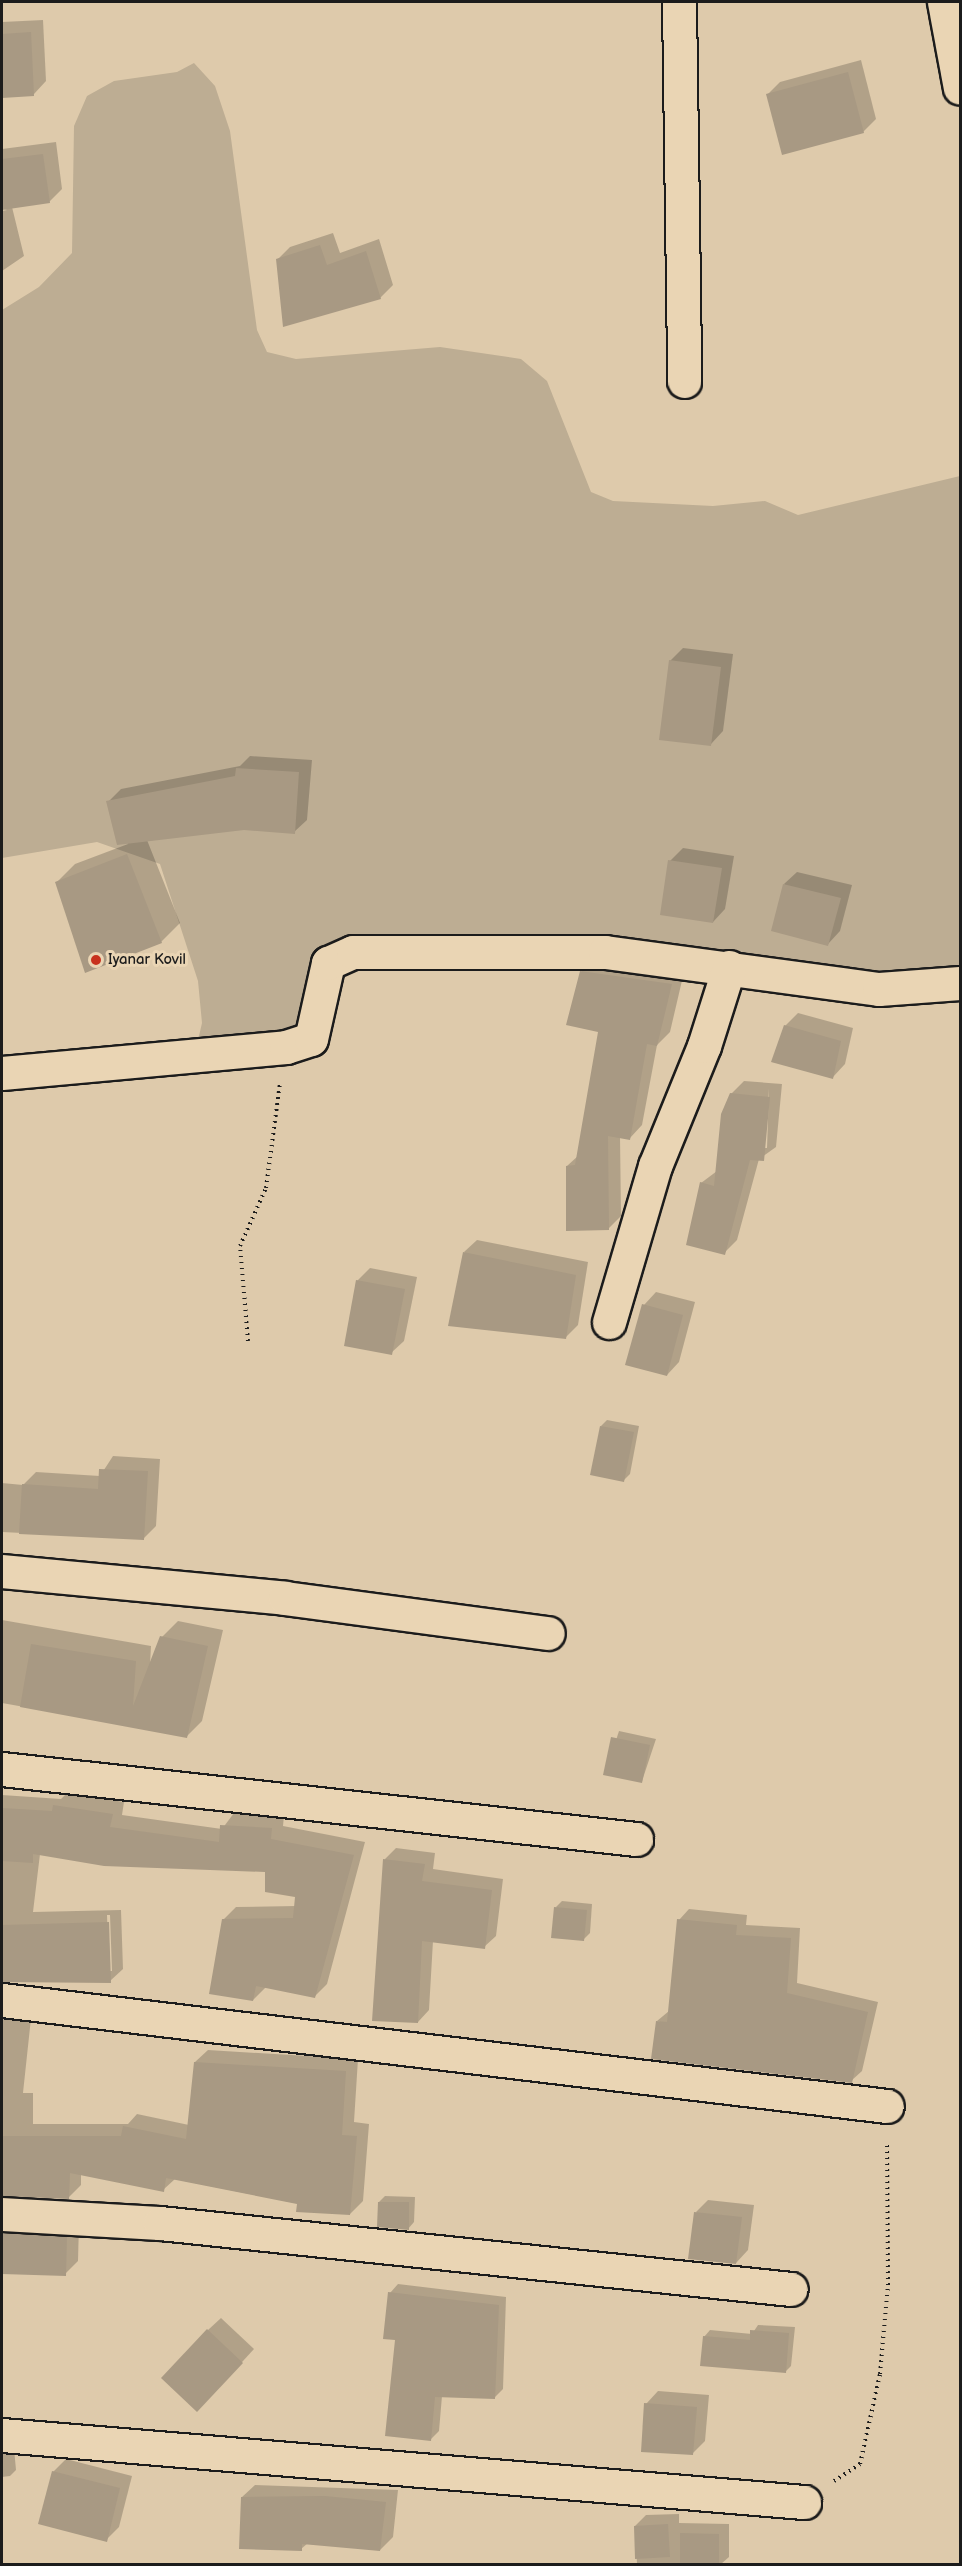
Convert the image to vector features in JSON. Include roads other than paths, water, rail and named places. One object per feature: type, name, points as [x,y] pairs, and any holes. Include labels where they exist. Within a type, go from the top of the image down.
[{"type":"street","points":[[679,2],[684,381]]},
{"type":"street","points":[[944,2],[960,88]]},
{"type":"street","points":[[2,1073],[286,1047],[310,1039],[328,963],[353,952],[605,952],[879,989],[960,983]]},
{"type":"street","points":[[609,1322],[655,1166],[704,1046],[729,967]]},
{"type":"street","points":[[2,1571],[285,1598],[548,1633]]},
{"type":"street","points":[[2,1769],[636,1839]]},
{"type":"street","points":[[2,2000],[887,2106]]},
{"type":"street","points":[[2,2214],[160,2223],[791,2289]]},
{"type":"street","points":[[2,2435],[804,2502]]},
{"type":"place","name":"Iyanar Kovil","points":[[96,960]]}]
